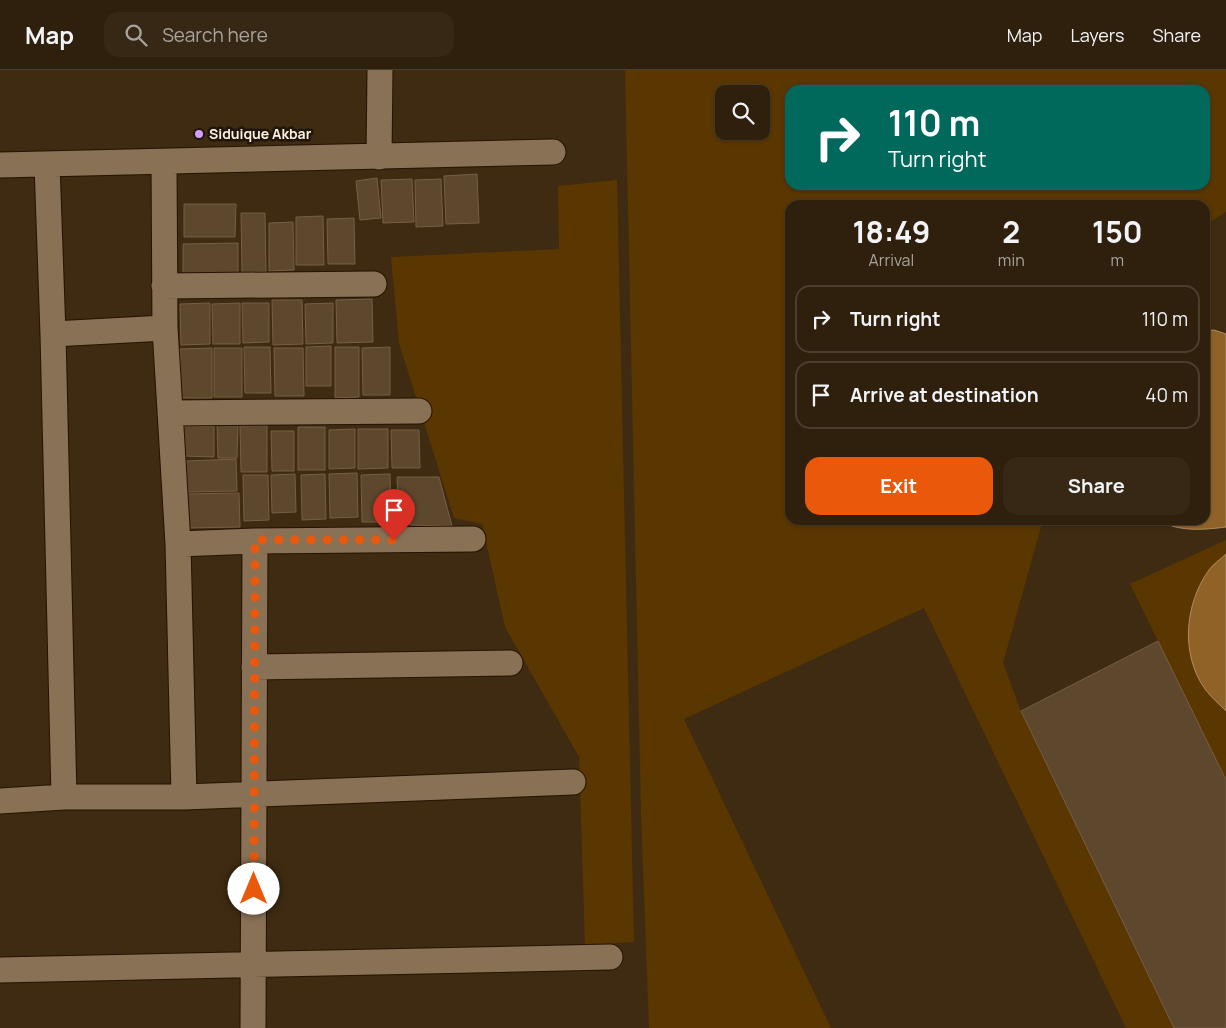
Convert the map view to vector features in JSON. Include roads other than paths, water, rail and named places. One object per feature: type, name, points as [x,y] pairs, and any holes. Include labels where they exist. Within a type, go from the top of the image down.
[{"type":"street","points":[[378,156],[380,70]]},
{"type":"street","points":[[0,165],[164,163],[553,152]]},
{"type":"street","points":[[164,163],[164,328],[178,544],[184,797]]},
{"type":"street","points":[[46,164],[53,334],[64,797]]},
{"type":"street","points":[[164,286],[374,284]]},
{"type":"street","points":[[53,334],[164,328]]},
{"type":"street","points":[[170,413],[419,411]]},
{"type":"street","points":[[178,544],[255,540],[473,539]]},
{"type":"street","points":[[253,1028],[255,540]]},
{"type":"street","points":[[254,667],[510,663]]},
{"type":"street","points":[[0,801],[64,797],[184,797],[572,782]]},
{"type":"street","points":[[0,970],[610,957]]},
{"type":"place","name":"Siduique Akbar","points":[[199,134]]}]
